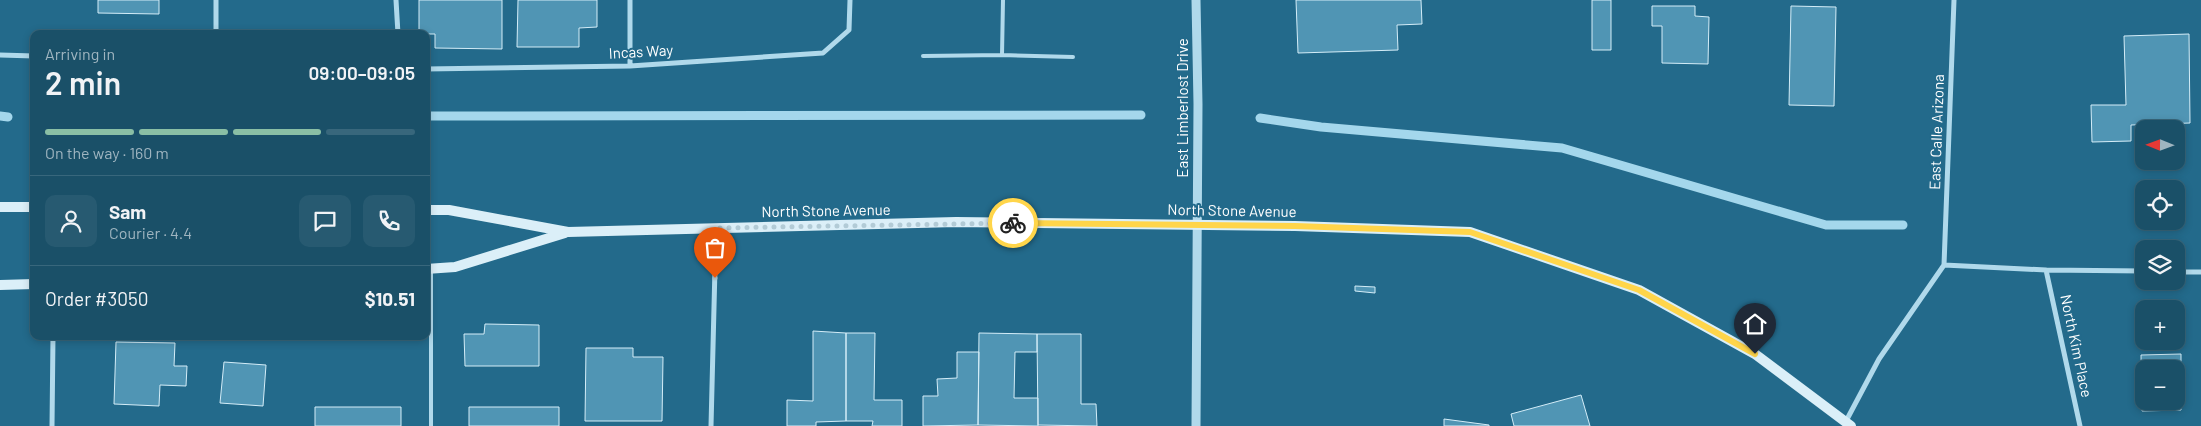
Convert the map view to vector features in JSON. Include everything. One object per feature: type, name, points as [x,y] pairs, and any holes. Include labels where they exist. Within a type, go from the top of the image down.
[{"type":"main road","points":[[0,207],[30,207]]},
{"type":"main road","name":"North Stone Avenue","points":[[430,210],[449,210],[568,232],[956,222],[1197,225],[1470,232],[1639,290],[1755,354],[1814,396],[1847,425]]},
{"type":"main road","name":"North Stone Avenue","points":[[430,269],[454,267],[568,232]]},
{"type":"main road","points":[[0,285],[30,284]]},
{"type":"street","points":[[216,0],[216,30]]},
{"type":"street","points":[[396,0],[398,30]]},
{"type":"street","points":[[630,0],[630,66]]},
{"type":"street","name":"Incas Way","points":[[430,69],[630,66],[823,52],[849,30],[850,0]]},
{"type":"street","name":"East Limberlost Drive","points":[[1196,0],[1196,426]]},
{"type":"street","name":"East Calle Arizona","points":[[1944,265],[1954,0]]},
{"type":"street","points":[[0,55],[30,56]]},
{"type":"street","points":[[711,426],[716,228]]},
{"type":"street","points":[[1847,425],[1879,359],[1944,265],[2046,270],[2135,271]]},
{"type":"street","name":"North Kim Place","points":[[2046,270],[2080,426]]},
{"type":"street","points":[[2185,272],[2201,272]]},
{"type":"street","points":[[52,426],[53,340]]},
{"type":"lane","points":[[1002,55],[1003,0]]},
{"type":"lane","points":[[924,56],[1002,55],[1073,57]]},
{"type":"lane","points":[[430,340],[431,426]]},
{"type":"building","points":[[98,0],[159,0],[159,14],[98,13]]},
{"type":"building","points":[[419,0],[502,0],[502,49],[435,48],[435,34],[430,34],[430,30],[419,30]]},
{"type":"building","points":[[518,0],[597,0],[597,27],[579,28],[579,47],[517,47]]},
{"type":"building","points":[[1296,0],[1421,0],[1422,24],[1397,25],[1398,50],[1298,53]]},
{"type":"building","points":[[1592,0],[1611,0],[1611,50],[1592,50]]},
{"type":"building","points":[[1652,6],[1695,6],[1695,16],[1709,17],[1708,64],[1662,63],[1662,26],[1652,26]]},
{"type":"building","points":[[1791,6],[1836,7],[1834,106],[1789,105]]},
{"type":"building","points":[[2189,34],[2190,123],[2185,123],[2185,120],[2135,120],[2135,125],[2131,125],[2131,141],[2092,142],[2091,105],[2126,105],[2124,36]]},
{"type":"building","points":[[1355,286],[1375,287],[1375,293],[1355,291]]},
{"type":"building","points":[[485,324],[539,325],[539,366],[465,366],[464,334],[484,334]]},
{"type":"building","points":[[813,331],[846,333],[846,421],[816,422],[816,426],[787,426],[787,400],[813,401]]},
{"type":"building","points":[[846,333],[875,333],[874,400],[902,400],[902,426],[872,426],[873,421],[846,421]]},
{"type":"building","points":[[979,333],[1037,334],[1037,352],[1015,352],[1014,398],[1038,398],[1038,426],[978,425]]},
{"type":"building","points":[[1037,334],[1081,334],[1081,404],[1096,404],[1097,426],[1038,425]]},
{"type":"building","points":[[116,342],[175,343],[174,366],[187,366],[186,386],[160,385],[159,406],[114,404]]},
{"type":"building","points":[[586,348],[633,348],[633,357],[663,357],[662,421],[585,421]]},
{"type":"building","points":[[957,352],[979,352],[978,425],[923,426],[923,396],[938,396],[937,379],[957,378]]},
{"type":"building","points":[[2181,354],[2181,360],[2141,360],[2141,355]]},
{"type":"building","points":[[224,362],[266,365],[263,406],[220,403]]},
{"type":"building","points":[[1581,395],[1590,426],[1514,426],[1511,414]]},
{"type":"building","points":[[315,407],[401,407],[401,426],[315,426]]},
{"type":"building","points":[[469,407],[559,407],[559,426],[469,426]]},
{"type":"building","points":[[2142,410],[2181,410],[2142,411]]},
{"type":"building","points":[[1444,419],[1489,425],[1489,426],[1444,426]]},
{"type":"waterway","points":[[430,116],[1141,115]]},
{"type":"waterway","points":[[0,116],[8,117]]},
{"type":"waterway","points":[[1260,118],[1321,127],[1562,148],[1826,225],[1903,225]]},
{"type":"way so far","points":[[715,278],[716,228],[956,222],[1013,223]]},
{"type":"route","points":[[1013,223],[1295,226],[1470,232],[1639,290],[1755,354]]}]
